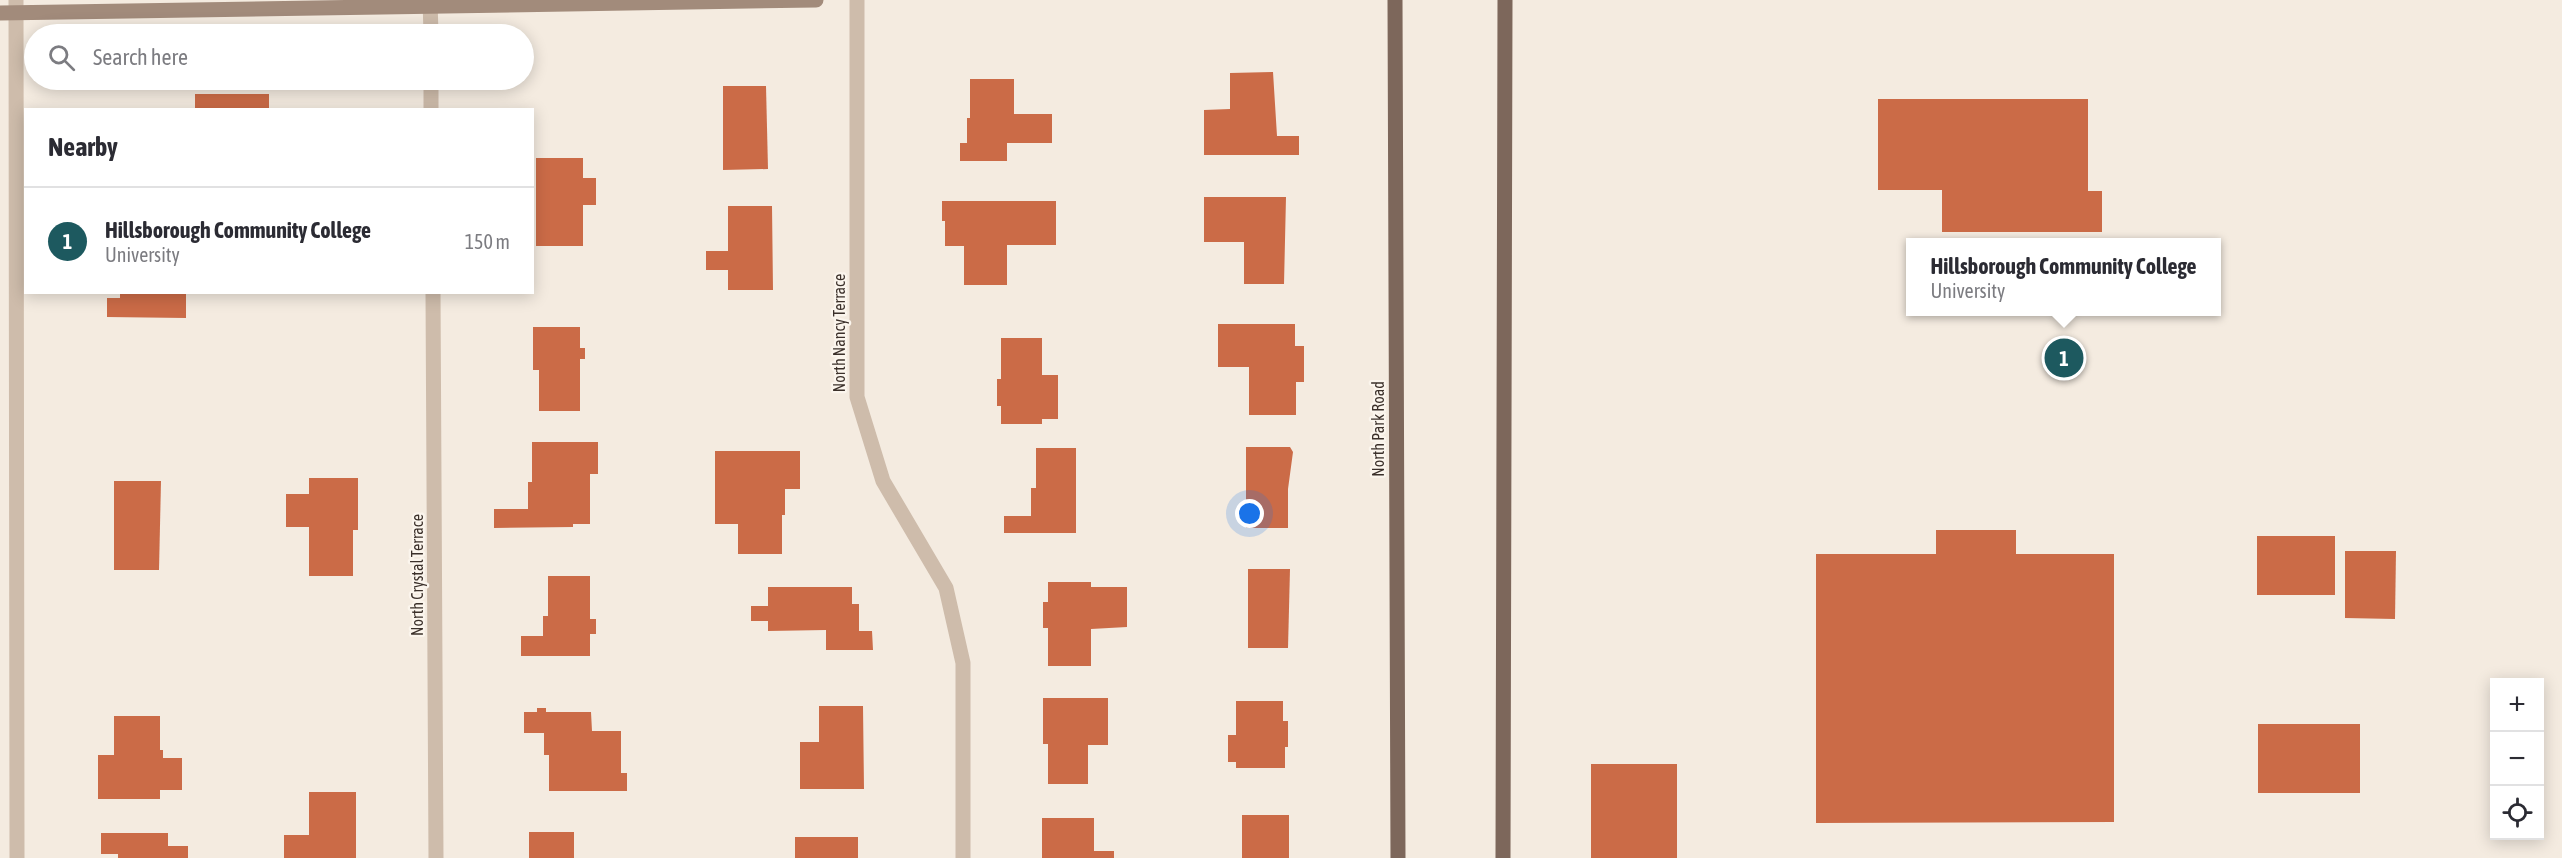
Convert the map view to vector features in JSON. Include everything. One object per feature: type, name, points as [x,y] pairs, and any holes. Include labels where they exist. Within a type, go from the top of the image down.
[{"type":"main road","name":"North Park Road","points":[[1395,0],[1398,858]]},
{"type":"main road","points":[[1503,858],[1505,0]]},
{"type":"street","points":[[17,858],[10,9],[816,0]]},
{"type":"street","name":"North Nancy Terrace","points":[[857,0],[857,397],[883,482],[946,588],[963,663],[963,858]]},
{"type":"street","points":[[430,3],[431,24]]},
{"type":"street","points":[[431,90],[431,108]]},
{"type":"street","name":"North Crystal Terrace","points":[[433,294],[436,858]]},
{"type":"building","points":[[1273,72],[1277,136],[1299,136],[1299,155],[1204,155],[1204,110],[1230,109],[1230,73]]},
{"type":"building","points":[[970,79],[1014,79],[1014,114],[1052,114],[1052,143],[1007,143],[1007,161],[960,161],[960,143],[967,143],[967,118],[970,118]]},
{"type":"building","points":[[723,86],[766,86],[768,169],[723,170]]},
{"type":"building","points":[[195,94],[269,94],[269,108],[195,108]]},
{"type":"building","points":[[1878,99],[2088,99],[2088,191],[2102,191],[2102,232],[1942,232],[1942,190],[1878,190]]},
{"type":"building","points":[[536,158],[583,158],[583,178],[596,178],[596,205],[583,205],[583,246],[536,246]]},
{"type":"building","points":[[1204,197],[1286,197],[1284,284],[1244,284],[1244,242],[1204,242]]},
{"type":"building","points":[[942,201],[1056,201],[1056,245],[1007,245],[1007,285],[964,285],[964,246],[945,246]]},
{"type":"building","points":[[728,206],[772,206],[773,290],[728,290],[728,270],[706,270],[706,251],[728,251]]},
{"type":"building","points":[[120,294],[186,294],[186,318],[107,317],[107,298],[120,298]]},
{"type":"building","points":[[1218,324],[1295,324],[1295,346],[1304,346],[1304,382],[1296,382],[1296,415],[1249,415],[1249,367],[1218,367]]},
{"type":"building","points":[[533,327],[580,327],[580,348],[585,348],[585,359],[580,359],[580,411],[539,411],[539,370],[533,370]]},
{"type":"building","points":[[1001,338],[1042,338],[1042,375],[1058,375],[1058,419],[1042,419],[1042,424],[1001,424],[1001,406],[997,406],[997,379],[1001,379]]},
{"type":"building","points":[[532,442],[598,442],[598,474],[590,474],[590,524],[573,524],[573,527],[494,528],[494,509],[528,509],[528,482],[532,482]]},
{"type":"building","points":[[1246,447],[1290,447],[1293,452],[1288,489],[1288,528],[1246,528]]},
{"type":"building","points":[[1036,448],[1076,448],[1076,533],[1004,533],[1004,516],[1031,516],[1031,488],[1036,488]]},
{"type":"building","points":[[715,451],[800,451],[800,489],[785,489],[782,554],[738,554],[738,524],[715,524]]},
{"type":"building","points":[[309,478],[358,478],[358,530],[353,530],[353,576],[309,576],[309,527],[286,527],[286,494],[309,494]]},
{"type":"building","points":[[114,481],[161,481],[159,570],[114,570]]},
{"type":"building","points":[[1936,530],[2016,530],[2016,554],[2114,554],[2114,822],[1816,823],[1816,554],[1936,554]]},
{"type":"building","points":[[2257,536],[2335,536],[2335,595],[2257,595]]},
{"type":"building","points":[[2345,551],[2396,551],[2395,619],[2345,618]]},
{"type":"building","points":[[1248,569],[1290,569],[1288,648],[1248,648]]},
{"type":"building","points":[[548,576],[590,576],[590,619],[596,619],[596,634],[590,634],[590,656],[521,656],[521,636],[543,636],[543,616],[548,616]]},
{"type":"building","points":[[1048,582],[1091,582],[1091,587],[1127,587],[1127,627],[1091,629],[1091,666],[1048,666],[1048,628],[1043,628],[1043,602],[1048,602]]},
{"type":"building","points":[[768,587],[852,587],[852,604],[859,604],[859,631],[872,631],[873,650],[826,650],[826,630],[768,631],[768,621],[751,621],[751,606],[768,606]]},
{"type":"building","points":[[1043,698],[1108,698],[1108,745],[1088,745],[1088,784],[1048,784],[1048,744],[1043,744]]},
{"type":"building","points":[[1236,701],[1283,701],[1283,721],[1288,721],[1285,768],[1236,768],[1236,762],[1228,762],[1228,735],[1236,735]]},
{"type":"building","points":[[819,706],[863,706],[864,789],[800,789],[800,742],[819,742]]},
{"type":"building","points":[[537,708],[546,708],[546,712],[591,712],[592,731],[621,731],[621,773],[627,773],[627,791],[549,791],[549,755],[544,755],[544,733],[524,733],[524,712],[537,712]]},
{"type":"building","points":[[114,716],[160,716],[160,750],[163,750],[163,758],[182,758],[182,790],[160,790],[160,799],[98,799],[98,755],[114,755]]},
{"type":"building","points":[[2258,724],[2360,724],[2360,793],[2258,793]]},
{"type":"building","points":[[1591,764],[1677,764],[1677,858],[1591,858]]},
{"type":"building","points":[[309,792],[356,792],[356,858],[284,858],[284,835],[309,835]]},
{"type":"building","points":[[1242,815],[1289,815],[1289,858],[1242,858]]},
{"type":"building","points":[[1042,818],[1094,818],[1094,851],[1114,851],[1114,858],[1042,858]]},
{"type":"building","points":[[529,832],[574,832],[574,858],[529,858]]},
{"type":"building","points":[[101,833],[168,833],[168,846],[188,846],[188,858],[118,858],[118,854],[101,854]]},
{"type":"building","points":[[795,837],[858,837],[858,858],[795,858]]},
{"type":"place","name":"Hillsborough Community College","points":[[2064,358]]}]
